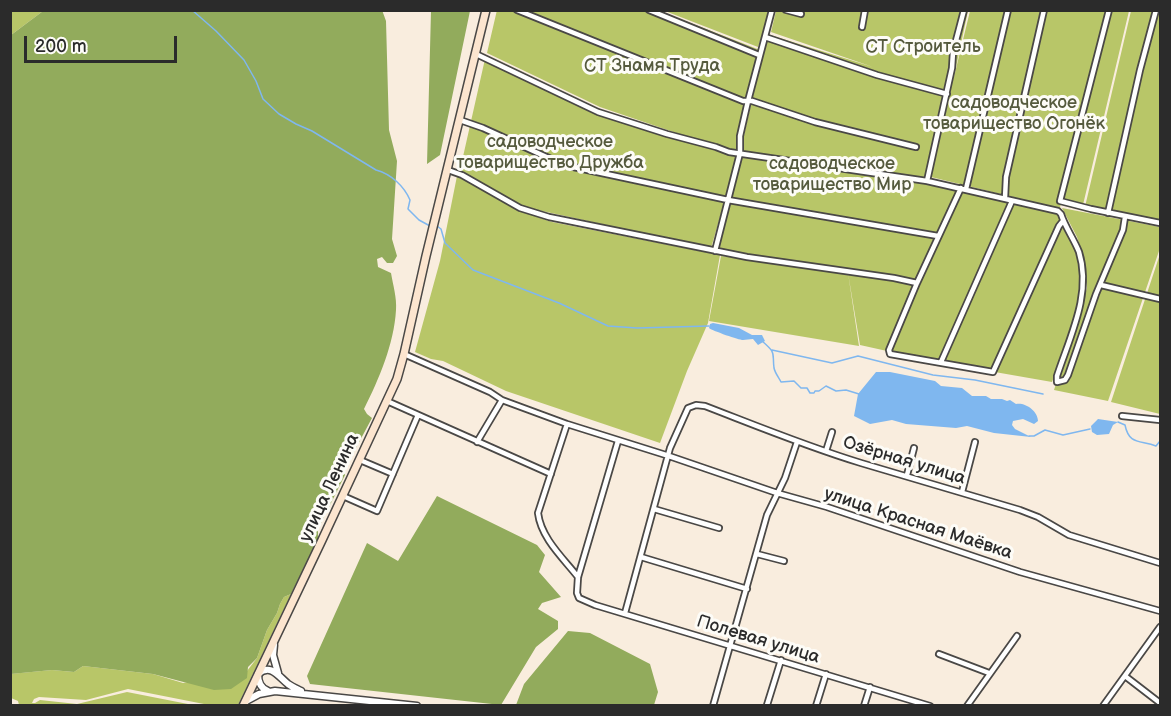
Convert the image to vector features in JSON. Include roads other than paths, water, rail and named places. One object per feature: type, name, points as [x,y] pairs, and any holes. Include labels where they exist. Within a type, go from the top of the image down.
[{"type":"main road","name":"улица Ленина","points":[[244,703],[360,460],[387,401],[404,354],[486,10]]},
{"type":"street","points":[[518,10],[743,101],[752,101],[815,122],[916,147]]},
{"type":"street","points":[[648,10],[759,55]]},
{"type":"street","points":[[715,251],[740,153],[740,136],[748,101],[772,10]]},
{"type":"street","points":[[786,10],[801,14]]},
{"type":"street","points":[[862,27],[865,10]]},
{"type":"street","points":[[927,181],[947,94],[953,52],[964,10]]},
{"type":"street","points":[[1008,10],[984,117],[963,188],[938,236],[889,352],[948,365],[995,371],[1063,221]]},
{"type":"street","points":[[1005,198],[1006,177],[1044,10]]},
{"type":"street","points":[[1109,10],[1060,201],[1161,223]]},
{"type":"street","points":[[1108,213],[1156,10]]},
{"type":"street","points":[[765,37],[877,75],[947,94]]},
{"type":"street","points":[[476,54],[598,112],[729,152],[927,181],[1058,211],[1079,254],[1084,287],[1057,382],[1065,380],[1068,375],[1096,294],[1123,230],[1125,217]]},
{"type":"street","points":[[460,120],[564,165],[728,200],[938,236]]},
{"type":"street","points":[[448,170],[462,175],[530,212],[715,251],[917,283]]},
{"type":"street","points":[[941,362],[1012,201]]},
{"type":"street","points":[[1101,285],[1161,299]]},
{"type":"street","name":"улица Красная Маёвка","points":[[404,354],[490,392],[502,400],[567,424],[777,493],[827,507],[1020,572],[1161,611]]},
{"type":"street","points":[[477,442],[502,400]]},
{"type":"street","points":[[387,401],[551,474]]},
{"type":"street","name":"Озёрная улица","points":[[669,456],[670,448],[688,408],[696,405],[705,406],[797,442],[1038,517],[1069,535],[1161,563]]},
{"type":"street","points":[[343,496],[377,511],[418,415]]},
{"type":"street","points":[[1122,416],[1161,420]]},
{"type":"street","points":[[567,424],[538,513],[539,521],[549,541],[578,577]]},
{"type":"street","points":[[826,451],[832,432]]},
{"type":"street","points":[[578,577],[618,441]]},
{"type":"street","points":[[713,705],[767,515],[785,478],[797,442]]},
{"type":"street","points":[[962,492],[975,442]]},
{"type":"street","points":[[907,475],[914,448]]},
{"type":"street","points":[[625,613],[669,456]]},
{"type":"street","points":[[360,460],[393,474]]},
{"type":"street","points":[[654,509],[719,528]]},
{"type":"street","points":[[757,554],[784,561]]},
{"type":"street","points":[[641,557],[747,589]]},
{"type":"street","name":"Полевая улица","points":[[578,577],[579,598],[595,605],[870,687],[913,703],[930,705]]},
{"type":"street","points":[[1103,705],[1161,627]]},
{"type":"street","points":[[967,705],[1017,636]]},
{"type":"street","points":[[274,641],[275,666],[281,678]]},
{"type":"street","points":[[939,654],[989,673]]},
{"type":"street","points":[[767,705],[781,660]]},
{"type":"street","points":[[268,691],[260,685],[258,674],[266,669],[272,669],[290,686],[305,693]]},
{"type":"street","points":[[816,705],[826,674]]},
{"type":"street","points":[[1125,676],[1161,703]]},
{"type":"street","points":[[864,705],[870,687]]},
{"type":"street","points":[[244,703],[268,691],[417,705]]},
{"type":"water","points":[[713,323],[739,328],[752,335],[762,335],[765,341],[758,345],[753,339],[743,340],[726,335],[709,328]]},
{"type":"water","points":[[876,372],[890,372],[935,381],[941,386],[962,388],[972,396],[1010,400],[1030,408],[1036,414],[1038,421],[1034,424],[1023,419],[1013,421],[1012,425],[1015,429],[1031,437],[994,433],[967,426],[956,428],[906,424],[892,420],[870,424],[854,416],[858,394]]},
{"type":"water","points":[[1098,419],[1118,422],[1113,425],[1109,434],[1097,435],[1092,432],[1091,426]]},
{"type":"waterway","points":[[192,10],[244,60],[263,99],[279,114],[392,178],[401,185],[410,200],[408,209],[419,220],[430,226]]},
{"type":"waterway","points":[[437,226],[441,229],[445,243],[473,270],[559,303],[608,326],[637,328],[709,326]]},
{"type":"waterway","points":[[762,341],[772,351],[775,370],[781,382],[794,381],[801,388],[807,388],[810,393],[826,386],[836,391],[846,390],[859,394]]},
{"type":"waterway","points":[[772,350],[832,363],[858,356],[933,375],[975,380],[1043,394]]},
{"type":"waterway","points":[[1118,422],[1125,425],[1129,436],[1136,441],[1156,446],[1160,441]]},
{"type":"waterway","points":[[1029,436],[1045,430],[1063,435],[1090,429]]},
{"type":"park label","name":"СТ Строитель","points":[[923,47]]},
{"type":"park label","name":"СТ Знамя Труда","points":[[652,66]]},
{"type":"park label","name":"садоводческое товарищество Огонёк","points":[[1014,113]]},
{"type":"park label","name":"садоводческое товарищество Дружба","points":[[550,152]]},
{"type":"park label","name":"садоводческое товарищество Мир","points":[[832,174]]}]
